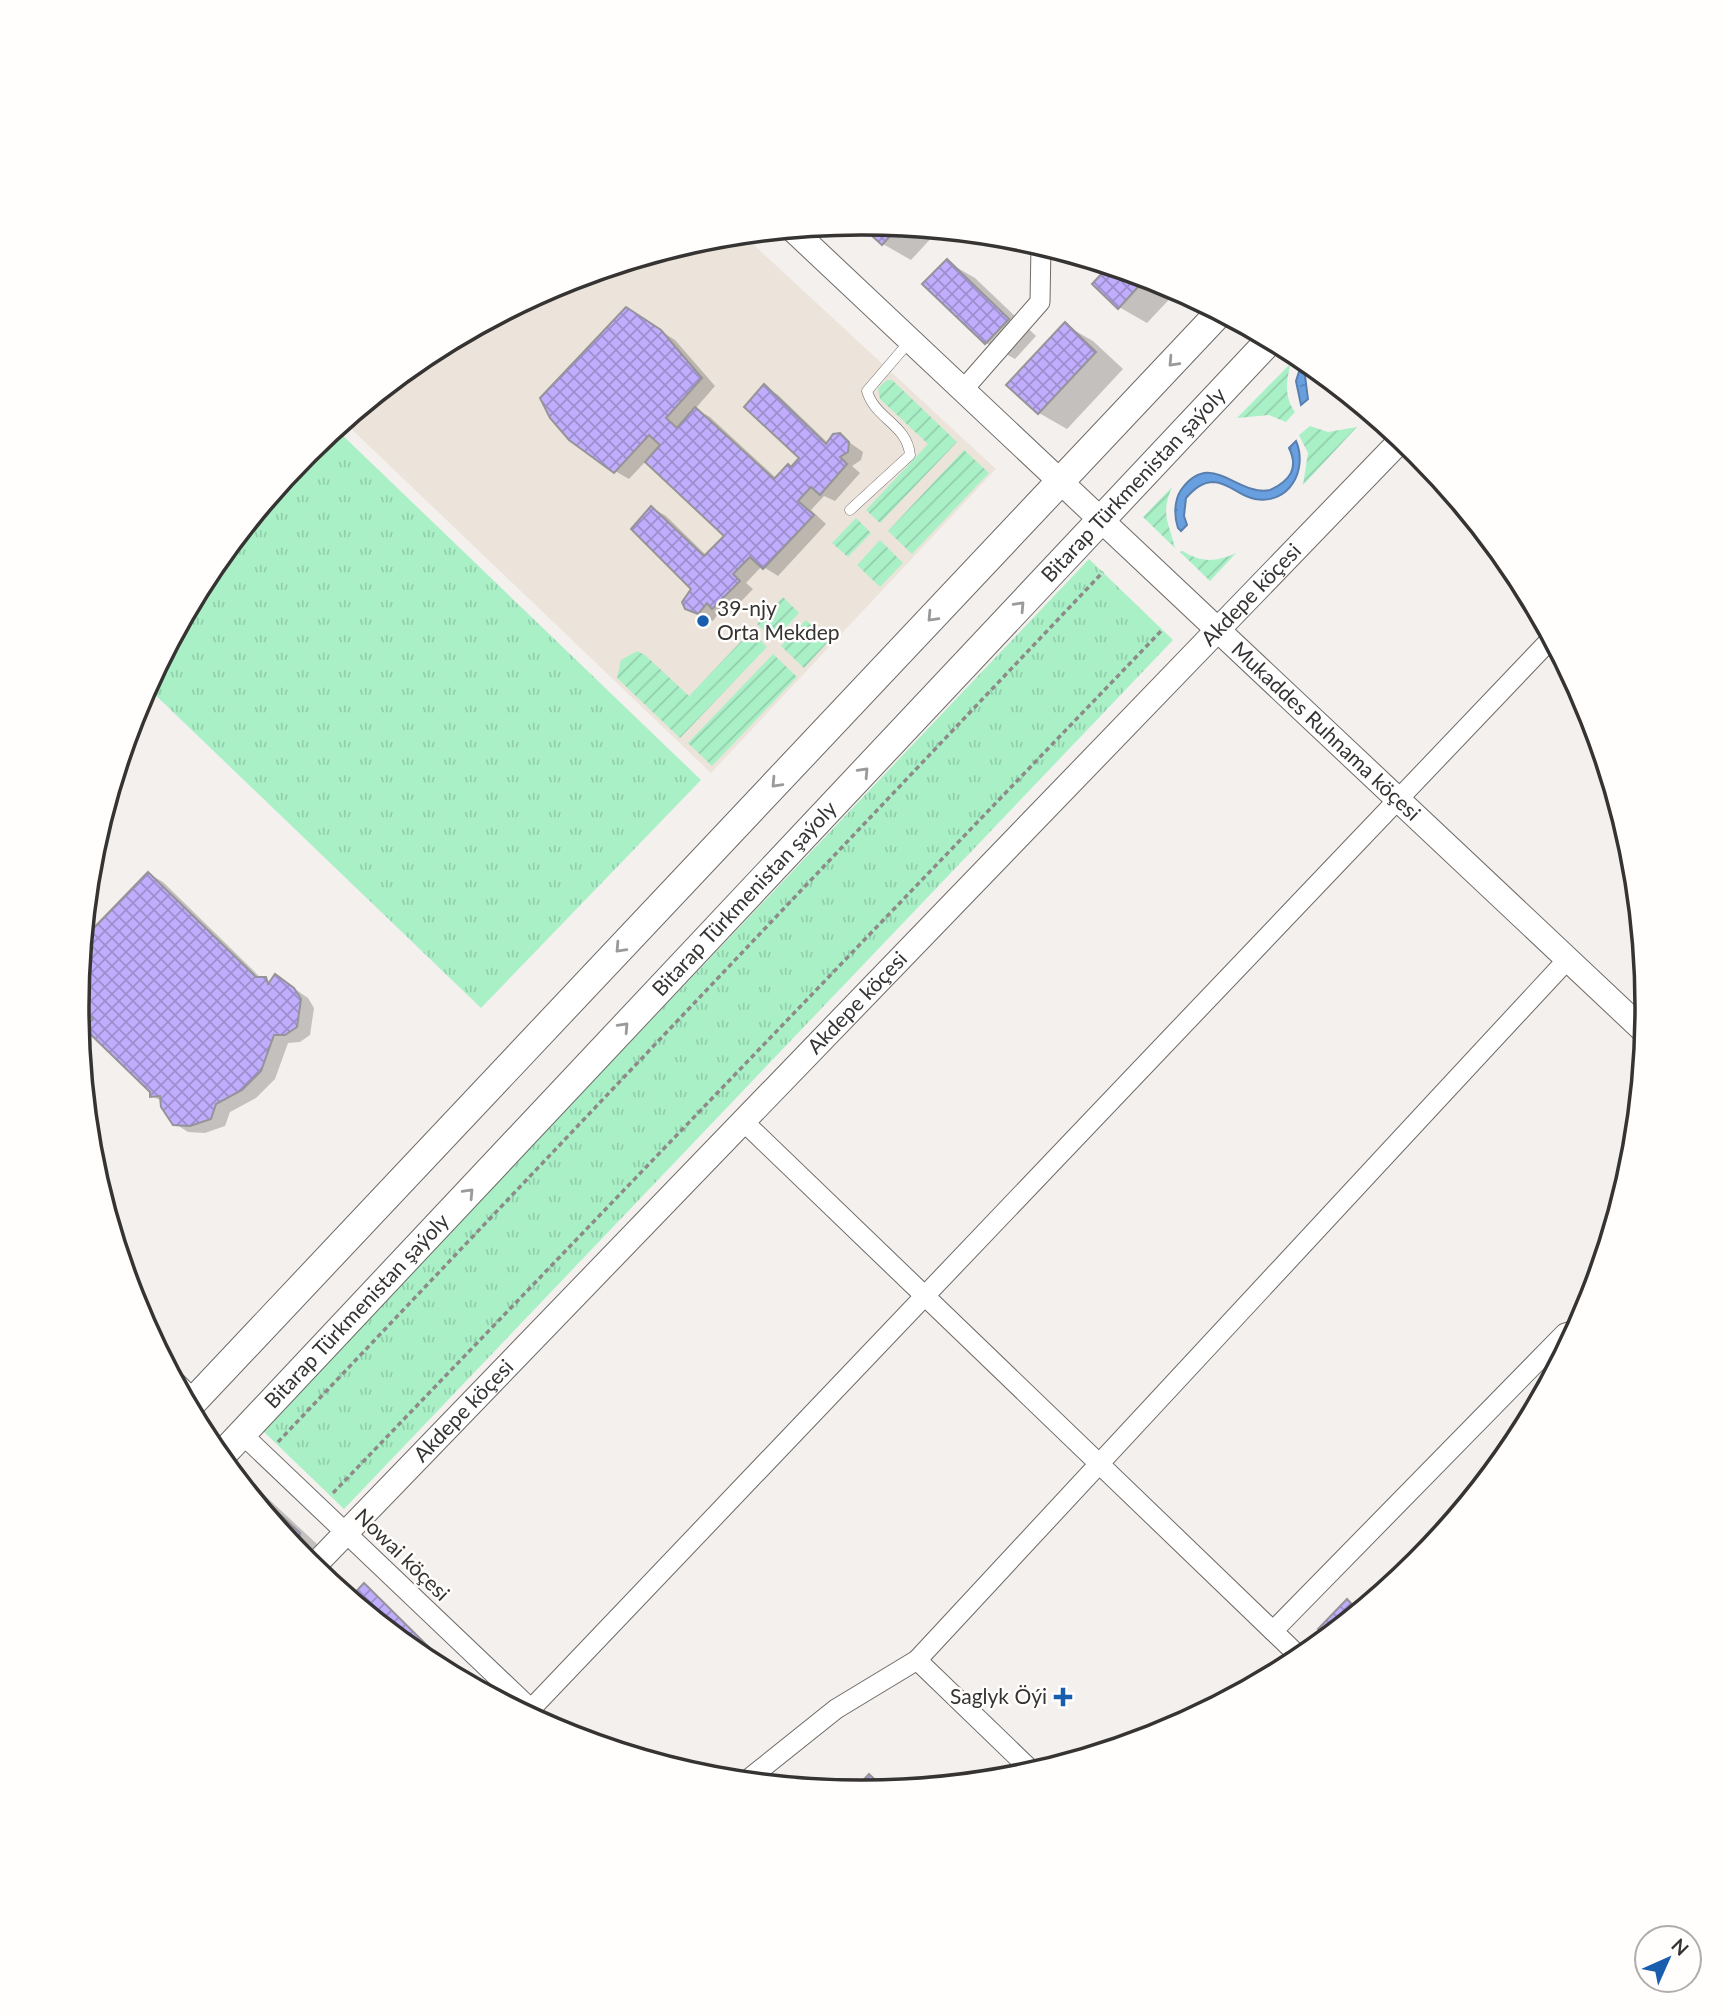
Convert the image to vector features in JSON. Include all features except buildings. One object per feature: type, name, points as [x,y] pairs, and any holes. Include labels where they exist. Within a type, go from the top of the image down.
[{"type":"main road","points":[[192,1392],[1213,319]]},
{"type":"main road","name":"Bitarap Türkmenistan şaýoly","points":[[228,1449],[1263,347]]},
{"type":"street","name":"Mukaddes Ruhnama köçesi","points":[[800,237],[1634,1022]]},
{"type":"street","points":[[962,391],[1040,302],[1041,256]]},
{"type":"street","name":"Akdepe köçesi","points":[[321,1559],[1394,447]]},
{"type":"street","points":[[924,1295],[1544,646]]},
{"type":"street","points":[[762,1774],[836,1709],[917,1660],[1567,960]]},
{"type":"street","points":[[743,1121],[1292,1649]]},
{"type":"street","name":"Nowai köçesi","points":[[533,1707],[924,1295]]},
{"type":"street","points":[[1273,1631],[1559,1340]]},
{"type":"street","name":"Nowai köçesi","points":[[242,1434],[525,1703]]},
{"type":"street","points":[[917,1660],[1023,1763]]},
{"type":"lane","points":[[850,510],[910,455],[908,440],[870,401],[867,391],[910,342]]},
{"type":"path","points":[[265,1456],[1103,572]]},
{"type":"path","points":[[320,1508],[1162,630]]},
{"type":"shaded area","name":"39-njy Orta Mekdep","points":[[751,243],[996,469],[711,773],[351,428],[433,365],[520,314],[614,276],[662,261]]},
{"type":"green space","points":[[1291,365],[1287,388],[1295,412],[1286,422],[1269,415],[1237,418]]},
{"type":"green space","points":[[887,380],[892,380],[957,442],[880,523],[866,510],[928,444],[880,399],[878,388]]},
{"type":"green space","points":[[1310,426],[1328,432],[1357,427],[1303,485],[1308,453],[1299,435]]},
{"type":"green space","points":[[343,436],[701,780],[481,1008],[156,695],[193,621],[219,578],[281,498]]},
{"type":"green space","points":[[964,450],[989,473],[912,554],[888,531]]},
{"type":"green space","points":[[1172,487],[1166,512],[1175,548],[1143,517]]},
{"type":"green space","points":[[856,518],[871,533],[848,557],[832,543]]},
{"type":"green space","points":[[880,540],[903,563],[880,587],[857,565]]},
{"type":"green space","points":[[1180,552],[1196,558],[1209,560],[1236,553],[1210,581]]},
{"type":"green space","points":[[1089,559],[1173,640],[344,1509],[262,1430]]},
{"type":"green space","points":[[783,597],[799,613],[774,640],[757,624]]},
{"type":"green space","points":[[806,620],[828,642],[804,668],[781,646]]},
{"type":"green space","points":[[751,631],[767,647],[680,738],[617,678],[621,660],[637,651],[645,655],[689,696]]},
{"type":"green space","points":[[773,654],[797,677],[712,766],[688,743]]},
{"type":"water","points":[[1299,371],[1305,375],[1308,399],[1301,405],[1296,381]]},
{"type":"water","points":[[1296,441],[1300,463],[1298,473],[1287,491],[1267,499],[1255,499],[1220,483],[1206,483],[1186,498],[1184,516],[1187,525],[1181,531],[1178,528],[1175,514],[1177,499],[1192,478],[1203,473],[1214,473],[1246,487],[1270,490],[1291,473],[1293,462],[1289,448]]},
{"type":"place","name":"39-njy Orta Mekdep","points":[[703,621]]},
{"type":"place","name":"Saglyk Öýi","points":[[1063,1697]]}]
